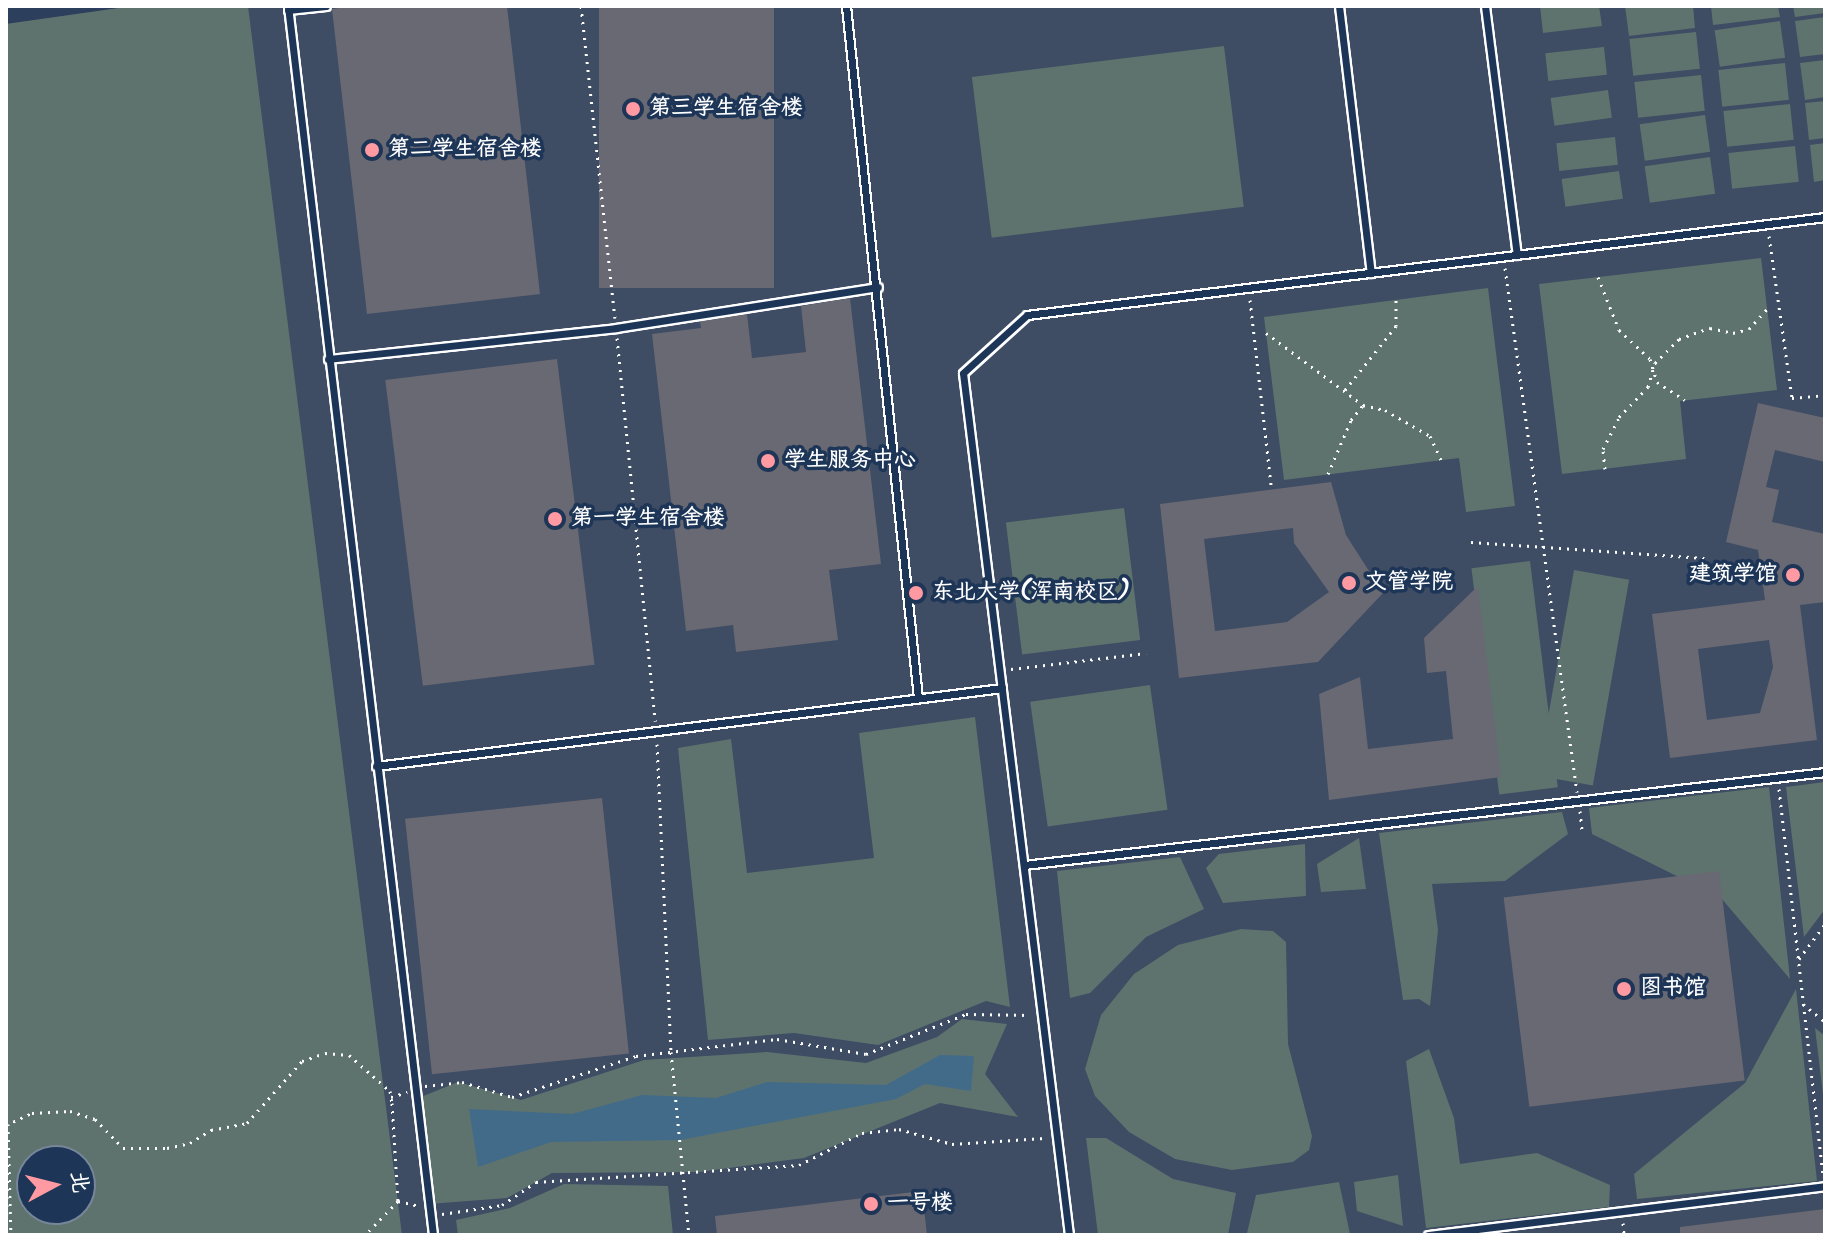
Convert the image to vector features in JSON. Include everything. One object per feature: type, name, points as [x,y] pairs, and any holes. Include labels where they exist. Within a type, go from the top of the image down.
[{"type":"lane","points":[[326,6],[288,8],[433,1235]]},
{"type":"lane","points":[[846,6],[878,287],[918,698]]},
{"type":"lane","points":[[1339,6],[1371,273]]},
{"type":"lane","points":[[1485,6],[1517,255]]},
{"type":"lane","points":[[1069,1235],[963,373],[1027,315],[1825,217]]},
{"type":"lane","points":[[328,359],[616,328],[878,287]]},
{"type":"lane","points":[[376,766],[1002,688]]},
{"type":"lane","points":[[1024,865],[1825,772]]},
{"type":"lane","points":[[1428,1235],[1825,1186]]},
{"type":"path","points":[[581,6],[656,731],[671,1052],[689,1235]]},
{"type":"path","points":[[1767,224],[1792,398],[1825,395]]},
{"type":"path","points":[[1503,257],[1582,830]]},
{"type":"path","points":[[1598,277],[1619,330],[1650,359],[1657,382],[1685,400]]},
{"type":"path","points":[[1249,288],[1271,485]]},
{"type":"path","points":[[1345,391],[1396,326],[1396,300]]},
{"type":"path","points":[[1605,469],[1603,449],[1619,417],[1648,387],[1653,370],[1690,333],[1749,329],[1767,309]]},
{"type":"path","points":[[1266,333],[1363,405],[1385,410],[1430,436],[1441,460]]},
{"type":"path","points":[[1328,474],[1351,420],[1363,405]]},
{"type":"path","points":[[1471,542],[1704,558]]},
{"type":"path","points":[[1000,670],[1146,653]]},
{"type":"path","points":[[1777,777],[1825,1186]]},
{"type":"path","points":[[1798,960],[1825,924]]},
{"type":"path","points":[[1803,1004],[1825,1022]]},
{"type":"path","points":[[391,1097],[462,1082],[512,1097],[636,1056],[783,1039],[866,1054],[966,1014],[1042,1015]]},
{"type":"path","points":[[11,1235],[7,1124],[32,1113],[70,1111],[95,1119],[123,1148],[148,1150],[190,1143],[211,1130],[247,1123],[302,1061],[336,1052],[349,1055],[391,1097],[398,1201],[365,1235]]},
{"type":"path","points":[[398,1201],[446,1215],[490,1208],[524,1194],[536,1182],[799,1165],[862,1133],[899,1129],[952,1144],[1057,1137]]},
{"type":"shaded area","name":"东北大学(浑南校区)","points":[[133,6],[1825,6],[1825,1235],[6,1235],[6,24]]},
{"type":"shaded area","points":[[940,1055],[974,1056],[971,1091],[925,1084],[896,1099],[680,1140],[551,1142],[478,1167],[469,1109],[572,1114],[642,1095],[716,1098],[767,1082],[886,1085]]},
{"type":"green space","points":[[133,6],[248,6],[402,1235],[6,1235],[6,24]]},
{"type":"green space","points":[[1540,6],[1599,6],[1602,26],[1543,33]]},
{"type":"green space","points":[[1625,6],[1693,6],[1695,28],[1629,36]]},
{"type":"green space","points":[[1711,6],[1778,6],[1780,17],[1713,25]]},
{"type":"green space","points":[[1793,6],[1825,6],[1825,13],[1795,17]]},
{"type":"green space","points":[[1825,17],[1825,54],[1800,57],[1795,21]]},
{"type":"green space","points":[[1780,21],[1785,58],[1720,67],[1715,30]]},
{"type":"green space","points":[[1696,32],[1700,69],[1633,76],[1629,39]]},
{"type":"green space","points":[[1224,46],[1244,207],[992,238],[972,77]]},
{"type":"green space","points":[[1604,47],[1607,75],[1548,81],[1545,53]]},
{"type":"green space","points":[[1825,60],[1825,97],[1805,100],[1800,63]]},
{"type":"green space","points":[[1785,63],[1789,100],[1722,107],[1718,70]]},
{"type":"green space","points":[[1701,75],[1705,111],[1638,118],[1634,82]]},
{"type":"green space","points":[[1608,90],[1612,118],[1554,126],[1551,98]]},
{"type":"green space","points":[[1825,101],[1825,138],[1809,140],[1805,103]]},
{"type":"green space","points":[[1790,104],[1794,140],[1727,147],[1723,111]]},
{"type":"green space","points":[[1705,115],[1710,152],[1645,161],[1640,124]]},
{"type":"green space","points":[[1615,137],[1618,165],[1559,171],[1556,143]]},
{"type":"green space","points":[[1825,143],[1825,180],[1814,182],[1810,145]]},
{"type":"green space","points":[[1795,146],[1799,182],[1732,189],[1728,153]]},
{"type":"green space","points":[[1710,157],[1715,194],[1650,203],[1645,166]]},
{"type":"green space","points":[[1619,171],[1623,199],[1565,207],[1562,179]]},
{"type":"green space","points":[[1761,258],[1777,390],[1680,401],[1686,459],[1562,474],[1539,284]]},
{"type":"green space","points":[[1488,288],[1515,506],[1466,512],[1459,458],[1284,480],[1264,317]]},
{"type":"green space","points":[[1124,508],[1140,640],[1022,655],[1006,523]]},
{"type":"green space","points":[[1530,561],[1558,787],[1499,794],[1471,568]]},
{"type":"green space","points":[[1574,570],[1629,580],[1593,786],[1538,776]]},
{"type":"green space","points":[[1150,685],[1168,810],[1048,827],[1030,702]]},
{"type":"green space","points":[[975,717],[1010,1007],[986,1001],[878,1045],[794,1033],[708,1040],[678,748],[731,739],[747,873],[874,858],[859,733]]},
{"type":"green space","points":[[1825,782],[1825,909],[1804,937],[1786,787]]},
{"type":"green space","points":[[1769,787],[1790,979],[1721,898],[1592,834],[1589,808]]},
{"type":"green space","points":[[1562,812],[1568,834],[1505,881],[1432,884],[1438,930],[1430,1006],[1419,999],[1403,1000],[1379,833]]},
{"type":"green space","points":[[1359,838],[1366,889],[1321,892],[1317,864]]},
{"type":"green space","points":[[1305,844],[1306,896],[1223,903],[1206,868],[1219,854]]},
{"type":"green space","points":[[1180,857],[1204,909],[1146,937],[1090,993],[1070,998],[1057,871]]},
{"type":"green space","points":[[1241,929],[1273,931],[1286,942],[1288,1044],[1312,1136],[1309,1150],[1293,1162],[1232,1170],[1175,1159],[1129,1132],[1095,1096],[1085,1069],[1101,1015],[1134,974],[1178,945]]},
{"type":"green space","points":[[1796,989],[1817,1181],[1637,1199],[1634,1174],[1745,1083]]},
{"type":"green space","points":[[962,1019],[1007,1024],[985,1074],[1018,1117],[940,1103],[804,1158],[699,1172],[552,1173],[507,1198],[429,1204],[416,1099],[458,1082],[521,1100],[644,1060],[767,1052],[866,1063],[937,1037]]},
{"type":"green space","points":[[1815,1028],[1825,1036],[1825,1111]]},
{"type":"green space","points":[[1429,1049],[1454,1118],[1460,1164],[1537,1153],[1610,1185],[1609,1207],[1426,1228],[1406,1061]]},
{"type":"green space","points":[[1086,1138],[1106,1138],[1173,1179],[1236,1193],[1228,1235],[1098,1235]]},
{"type":"green space","points":[[1398,1175],[1403,1226],[1357,1211],[1354,1182]]},
{"type":"green space","points":[[1339,1182],[1350,1234],[1247,1233],[1256,1195]]},
{"type":"green space","points":[[564,1184],[668,1186],[673,1235],[458,1235],[456,1220],[510,1208]]},
{"type":"building","name":"第二学生宿舍楼","points":[[354,6],[507,6],[540,294],[367,314],[332,9]]},
{"type":"building","points":[[599,6],[774,6],[774,288],[599,288]]},
{"type":"building","name":"学生服务中心","points":[[850,298],[881,564],[829,570],[838,640],[736,652],[733,625],[686,631],[652,334],[701,328],[700,321],[747,314],[752,358],[806,352],[801,306]]},
{"type":"building","name":"第一学生宿舍楼","points":[[557,359],[595,665],[423,686],[385,380]]},
{"type":"building","name":"建筑学馆","points":[[1758,403],[1825,418],[1825,462],[1775,450],[1766,487],[1779,490],[1772,522],[1825,534],[1825,602],[1800,605],[1817,740],[1670,758],[1652,614],[1765,600],[1758,550],[1726,542]],"holes":[[[1769,640],[1773,667],[1760,713],[1707,720],[1698,649]]]},
{"type":"building","name":"文管学院","points":[[1331,482],[1346,535],[1383,593],[1318,662],[1179,678],[1160,504]],"holes":[[[1293,528],[1294,543],[1329,592],[1287,622],[1215,631],[1204,539]]]},
{"type":"building","name":"文管学院","points":[[1478,586],[1501,777],[1329,800],[1319,694],[1360,677],[1368,749],[1453,739],[1446,671],[1427,673],[1424,638]]},
{"type":"building","points":[[602,798],[629,1054],[432,1074],[405,819]]},
{"type":"building","name":"图书馆","points":[[1719,871],[1745,1080],[1529,1107],[1504,897]]},
{"type":"building","name":"一号楼","points":[[922,1191],[927,1235],[717,1235],[715,1216]]},
{"type":"building","points":[[1825,1209],[1825,1235],[1680,1235],[1680,1227]]},
{"type":"place","name":"第三学生宿舍楼","points":[[633,109]]},
{"type":"place","name":"第二学生宿舍楼","points":[[372,150]]},
{"type":"place","name":"学生服务中心","points":[[768,461]]},
{"type":"place","name":"第一学生宿舍楼","points":[[555,519]]},
{"type":"place","name":"建筑学馆","points":[[1793,575]]},
{"type":"place","name":"文管学院","points":[[1349,583]]},
{"type":"place","name":"东北大学(浑南校区)","points":[[916,593]]},
{"type":"place","name":"图书馆","points":[[1624,989]]},
{"type":"place","name":"一号楼","points":[[871,1204]]}]
